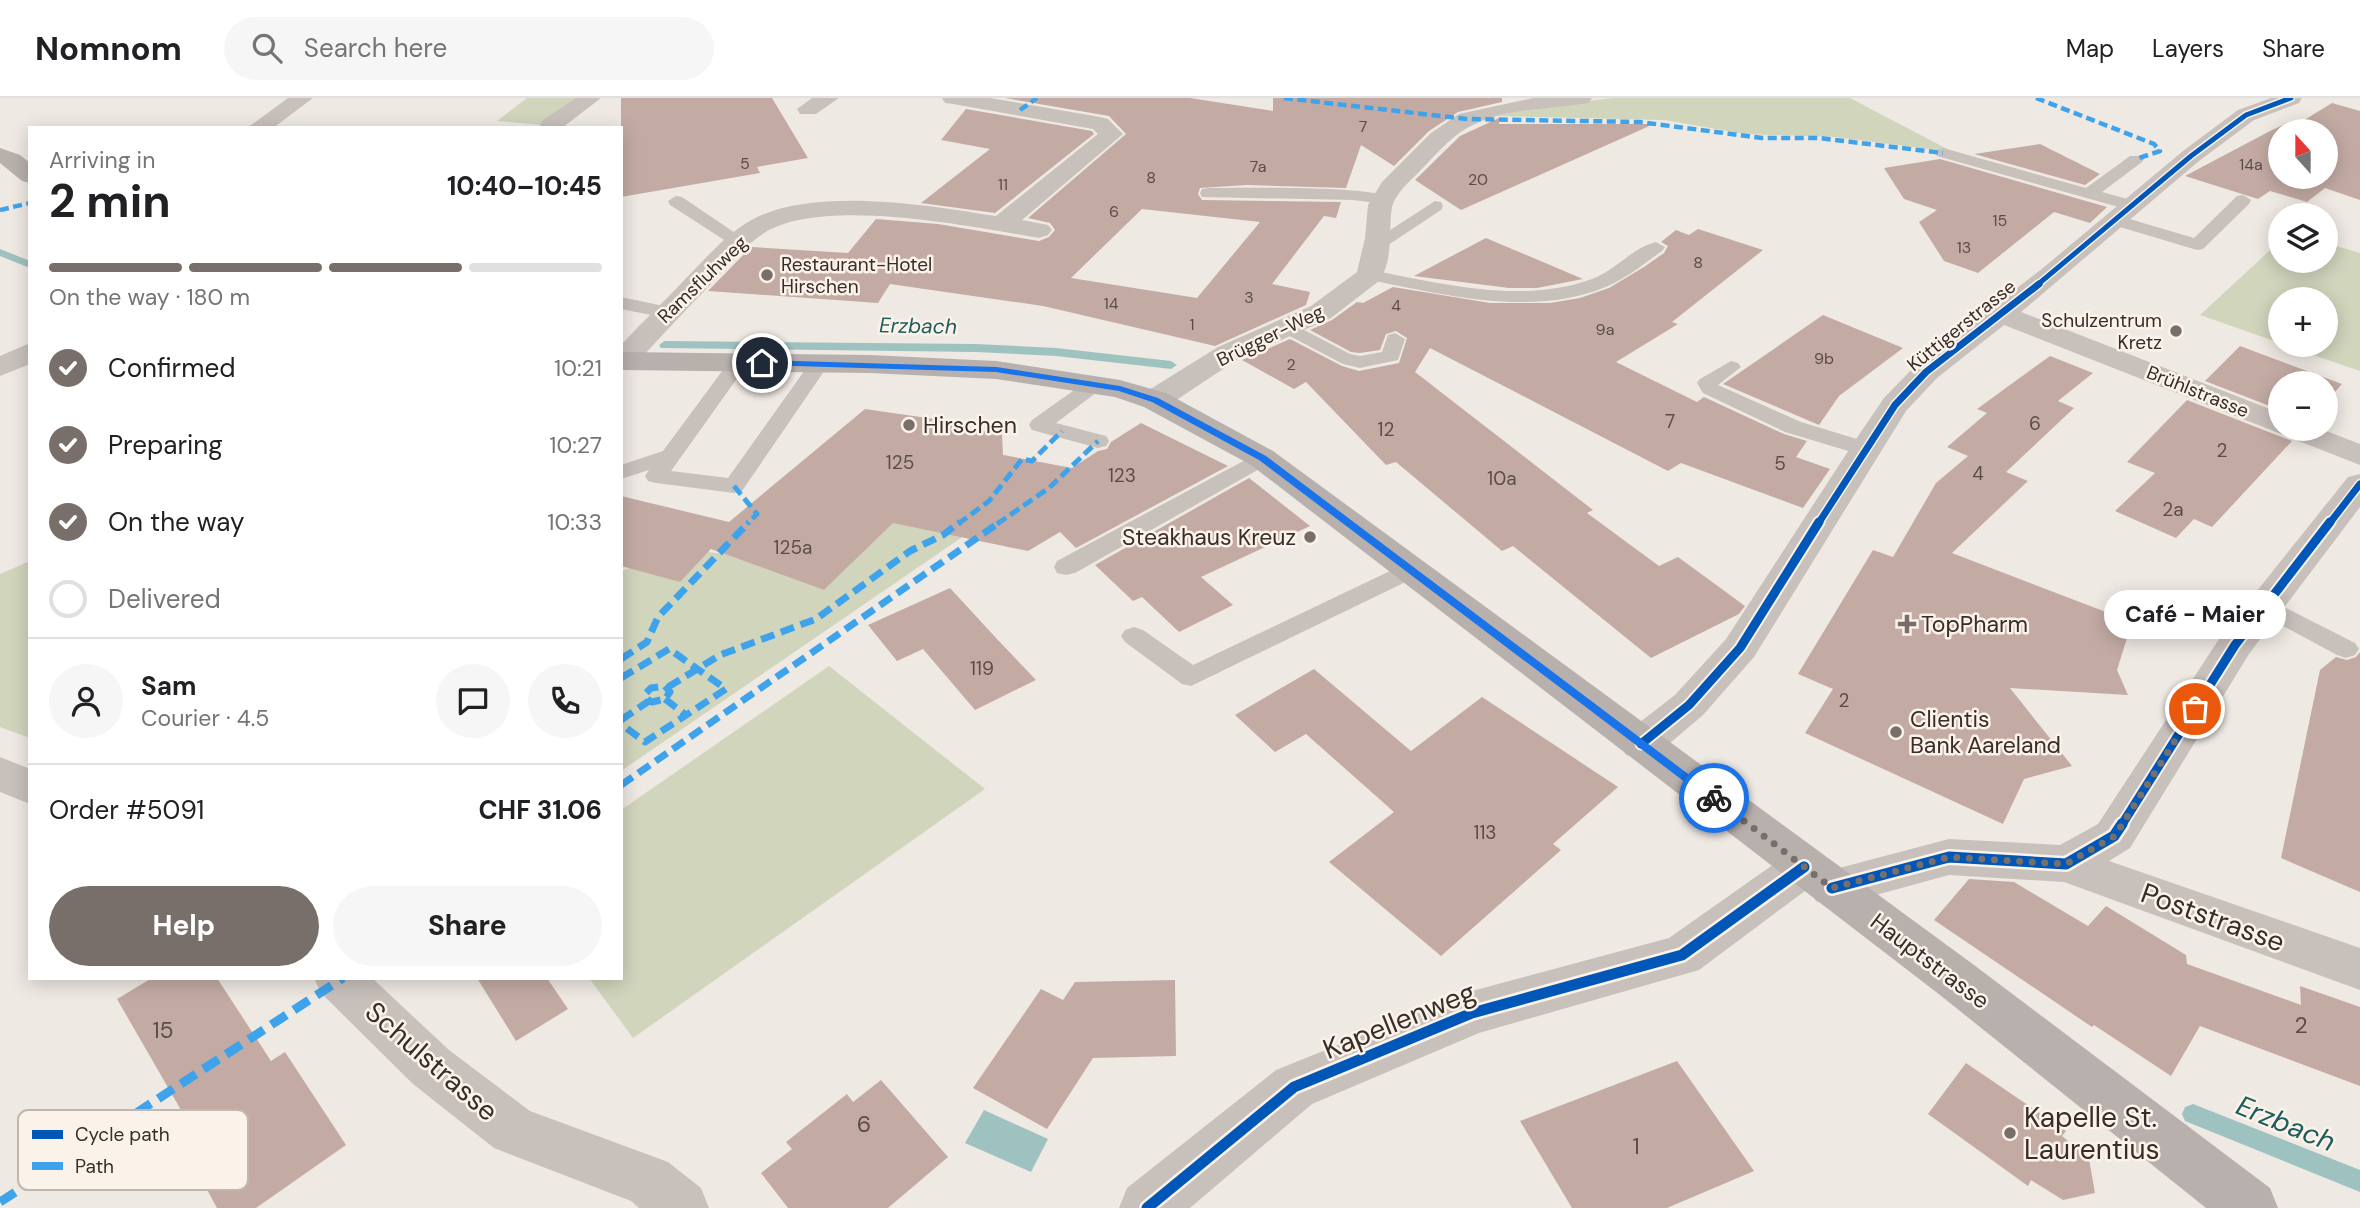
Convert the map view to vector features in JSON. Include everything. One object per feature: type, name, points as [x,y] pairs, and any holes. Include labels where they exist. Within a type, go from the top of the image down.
[{"type":"main road","points":[[0,155],[12,160],[28,174]]},
{"type":"main road","name":"Hauptstrasse","points":[[623,361],[819,363],[996,370],[1094,384],[1155,400],[1262,458],[1956,979],[2250,1208]]},
{"type":"street","points":[[261,126],[302,98]]},
{"type":"street","points":[[551,125],[590,98]]},
{"type":"street","points":[[808,109],[828,98]]},
{"type":"street","points":[[953,98],[1100,124],[1112,134],[1001,224]]},
{"type":"street","points":[[1370,275],[1380,205],[1391,187],[1417,158],[1467,119],[1514,107],[1581,98]]},
{"type":"street","name":"Küttigerstrasse","points":[[1641,744],[1689,705],[1740,648],[1865,449],[1895,405],[1926,372],[2052,274],[2192,156],[2246,115],[2291,98]]},
{"type":"street","name":"Ramsfluhweg","points":[[623,360],[666,312],[738,241],[764,223],[802,212],[867,208],[1039,230]]},
{"type":"street","name":"Brügger-Weg","points":[[1155,400],[1228,353],[1321,312],[1370,275]]},
{"type":"street","name":"Brühlstrasse","points":[[1999,313],[2268,419]]},
{"type":"street","points":[[0,367],[28,353]]},
{"type":"street","points":[[2324,441],[2360,455]]},
{"type":"street","points":[[2066,864],[2115,836],[2235,645],[2360,484]]},
{"type":"street","points":[[0,773],[28,787]]},
{"type":"street","name":"Poststrasse","points":[[1818,877],[1949,857],[2066,864],[2360,969]]},
{"type":"street","name":"Kapellenweg","points":[[1147,1208],[1294,1087],[1472,1013],[1682,955],[1818,877]]},
{"type":"street","name":"Schulstrasse","points":[[340,980],[431,1068],[513,1130],[649,1181],[681,1208]]},
{"type":"lane","points":[[1943,153],[2090,193],[2125,213],[2197,245],[2243,200]]},
{"type":"lane","points":[[2090,193],[2136,159]]},
{"type":"lane","points":[[1208,193],[1353,195],[1384,199]]},
{"type":"lane","points":[[676,201],[738,241]]},
{"type":"lane","points":[[1376,245],[1435,206]]},
{"type":"lane","points":[[1370,275],[1483,294],[1527,297],[1599,284],[1656,247]]},
{"type":"lane","points":[[623,303],[666,312]]},
{"type":"lane","points":[[1289,328],[1342,358],[1360,362],[1391,355],[1395,339]]},
{"type":"lane","points":[[738,363],[656,476],[734,486],[819,363]]},
{"type":"lane","points":[[1731,367],[1707,383],[1710,389],[1793,428],[1865,449]]},
{"type":"lane","points":[[1094,384],[1040,425],[1098,441]]},
{"type":"lane","points":[[623,471],[670,456]]},
{"type":"lane","points":[[1066,567],[1262,458]]},
{"type":"lane","points":[[1134,636],[1191,677],[1411,569]]},
{"type":"lane","points":[[2266,606],[2346,649]]},
{"type":"green space","points":[[527,98],[580,98],[542,125],[497,121]]},
{"type":"green space","points":[[1612,98],[1850,98],[1953,152],[1835,137],[1745,134],[1664,120],[1497,116],[1525,109]]},
{"type":"green space","points":[[2338,247],[2360,253],[2360,371],[2319,357],[2338,357],[2338,287],[2268,287],[2268,339],[2200,315],[2268,252],[2268,273],[2338,273]]},
{"type":"green space","points":[[1005,455],[1063,468],[623,770],[623,570],[630,568],[680,581],[708,552],[725,554],[824,590],[850,565],[883,518],[986,481]]},
{"type":"green space","points":[[28,562],[28,737],[0,727],[0,574]]},
{"type":"green space","points":[[829,666],[985,789],[633,1038],[590,980],[623,980],[623,809]]},
{"type":"water","points":[[984,1110],[1048,1139],[1031,1172],[965,1143]]},
{"type":"building","points":[[621,98],[772,98],[808,158],[757,167],[760,173],[623,197]]},
{"type":"building","points":[[1005,98],[1190,98],[1273,111],[1273,98],[1502,98],[1502,102],[1458,112],[1429,131],[1394,166],[1361,145],[1346,188],[1247,185],[1200,188],[1198,194],[1202,200],[1341,202],[1336,218],[1324,216],[1272,284],[1310,292],[1306,305],[1215,346],[1043,306],[890,284],[878,303],[708,291],[751,247],[848,253],[876,219],[938,224],[1039,241],[1049,237],[1055,230],[1050,223],[1028,218],[1126,134],[1109,116]],"holes":[[[1142,209],[1260,222],[1197,298],[1071,278]]]},
{"type":"building","points":[[2332,103],[2360,111],[2360,200],[2328,189],[2338,189],[2338,119],[2306,119]]},
{"type":"building","points":[[966,109],[1092,131],[1094,134],[995,213],[921,203],[990,149],[941,140]]},
{"type":"building","points":[[1499,118],[1499,124],[1654,124],[1461,210],[1415,180],[1460,136]]},
{"type":"building","points":[[2268,132],[2268,189],[2324,189],[2307,202],[2270,191],[2258,199],[2185,176]]},
{"type":"building","points":[[2040,144],[2100,174],[2085,185],[1974,154]]},
{"type":"building","points":[[1940,159],[2107,207],[2090,223],[2054,212],[1978,273],[1944,261],[1919,222],[1937,210],[1904,199],[1884,168]]},
{"type":"building","points":[[1698,229],[1763,250],[1672,322],[1678,324],[1616,362],[1697,402],[1704,397],[1784,434],[1807,441],[1796,457],[1830,469],[1803,508],[1681,463],[1668,471],[1430,348],[1415,372],[1593,510],[1587,513],[1659,566],[1678,557],[1745,606],[1739,614],[1651,658],[1513,546],[1502,551],[1396,462],[1386,465],[1306,382],[1294,389],[1242,360],[1290,339],[1342,366],[1359,371],[1399,363],[1407,338],[1396,331],[1386,334],[1380,350],[1360,353],[1351,352],[1310,330],[1332,320],[1357,302],[1363,303],[1393,287],[1490,303],[1550,303],[1580,298],[1609,288],[1664,253],[1668,246],[1661,242],[1676,230],[1689,235]]},
{"type":"building","points":[[1486,238],[1583,279],[1537,288],[1509,288],[1414,276]]},
{"type":"building","points":[[1823,315],[1903,348],[1839,396],[1819,425],[1723,384]]},
{"type":"building","points":[[2240,346],[2307,371],[2268,371],[2268,405],[2205,381]]},
{"type":"building","points":[[2050,356],[2093,373],[2058,401],[2074,408],[2006,472],[2028,481],[1952,553],[2132,622],[2117,670],[2128,695],[2010,688],[2072,766],[2024,779],[2003,824],[1805,733],[1833,689],[1798,674],[1873,550],[1893,557],[1936,483],[1968,456],[1947,447],[1987,413],[1977,409]]},
{"type":"building","points":[[2187,400],[2268,432],[2268,441],[2292,441],[2212,527],[2194,519],[2176,538],[2115,511],[2155,473],[2127,462]]},
{"type":"building","points":[[865,409],[962,423],[959,427],[1002,434],[1003,455],[1072,468],[1098,451],[1107,449],[1111,442],[1141,423],[1228,466],[1076,548],[1060,532],[1028,551],[893,523],[824,590],[711,549],[680,582],[623,567],[623,496],[729,522]]},
{"type":"building","points":[[1249,478],[1310,526],[1201,577],[1233,605],[1179,632],[1142,597],[1133,601],[1095,565]]},
{"type":"building","points":[[950,588],[1036,680],[975,710],[923,649],[897,661],[868,625]]},
{"type":"building","points":[[2360,652],[2360,892],[2281,858],[2320,670],[2336,657],[2347,660],[2356,657]]},
{"type":"building","points":[[1314,669],[1411,751],[1482,697],[1618,787],[1553,844],[1561,850],[1441,956],[1329,862],[1394,812],[1306,734],[1275,752],[1235,715]]},
{"type":"building","points":[[1969,879],[2014,882],[2088,926],[2106,906],[2186,955],[2187,964],[2301,1005],[2300,986],[2360,1007],[2360,1086],[2200,1026],[2171,1076],[2094,1025],[2092,1027],[1934,920]]},
{"type":"building","points":[[149,980],[218,980],[271,1061],[285,1052],[346,1145],[256,1208],[217,1208],[207,1190],[248,1190],[248,1110],[181,1110],[117,999]]},
{"type":"building","points":[[478,980],[548,980],[568,1009],[516,1041]]},
{"type":"building","points":[[1175,980],[1176,1056],[1093,1058],[1047,1129],[973,1088],[1041,989],[1063,1000],[1075,982]]},
{"type":"building","points":[[1677,1061],[1754,1171],[1667,1208],[1572,1208],[1520,1121]]},
{"type":"building","name":"Kapelle St. Laurentius","points":[[1966,1063],[2066,1131],[2062,1136],[2089,1159],[2095,1193],[2063,1200],[2031,1180],[2028,1186],[1928,1114]]},
{"type":"building","points":[[881,1080],[948,1157],[888,1208],[788,1208],[761,1173],[792,1149],[786,1142],[847,1094],[853,1102]]},
{"type":"waterway","name":"Erzbach","points":[[0,252],[28,264]]},
{"type":"waterway","name":"Erzbach","points":[[665,345],[976,348],[1056,352],[1171,365]]},
{"type":"waterway","name":"Erzbach","points":[[2193,1114],[2360,1181]]},
{"type":"marked path","points":[[1020,110],[1037,98]]},
{"type":"marked path","points":[[1284,98],[1467,119],[1640,122],[1762,138],[1819,138],[1943,153]]},
{"type":"marked path","points":[[2036,98],[2154,144],[2160,151],[2136,159]]},
{"type":"marked path","points":[[0,210],[28,203]]},
{"type":"marked path","points":[[668,687],[720,655],[816,619],[910,551],[943,535],[989,501],[1022,459],[1032,461],[1062,431]]},
{"type":"marked path","points":[[623,784],[1049,488],[1098,441]]},
{"type":"marked path","points":[[623,658],[647,642],[658,617],[757,514],[734,486]]},
{"type":"marked path","points":[[623,677],[669,649],[726,689],[645,742],[623,726]]},
{"type":"marked path","points":[[665,686],[670,692],[665,699],[652,702],[647,699],[646,693],[651,688],[665,686]]},
{"type":"marked path","points":[[665,699],[686,715]]},
{"type":"marked path","points":[[623,719],[649,701]]},
{"type":"marked path","points":[[141,1110],[340,980]]},
{"type":"marked path","points":[[0,1202],[18,1190]]},
{"type":"cycle path","points":[[1641,744],[1689,705],[1740,648],[1865,449],[1895,405],[1926,372],[2052,274],[2191,156],[2246,115],[2291,98]]},
{"type":"cycle path","points":[[1832,888],[1949,857],[2066,864],[2114,836],[2235,645],[2360,484]]},
{"type":"cycle path","points":[[1147,1208],[1294,1087],[1472,1013],[1682,955],[1804,867]]},
{"type":"way so far","points":[[1714,798],[1832,888],[1949,857],[2066,864],[2115,836],[2195,709]]},
{"type":"place","name":"Restaurant-Hotel Hirschen","points":[[767,275]]},
{"type":"place","name":"Schulzentrum Kretz","points":[[2176,331]]},
{"type":"place","name":"Hirschen","points":[[909,425]]},
{"type":"place","name":"Steakhaus Kreuz","points":[[1310,537]]},
{"type":"place","name":"TopPharm","points":[[1907,624]]},
{"type":"place","name":"Café - Maier","points":[[2195,709]]},
{"type":"place","name":"Clientis Bank Aareland","points":[[1896,732]]},
{"type":"place","name":"Kapelle St. Laurentius","points":[[2010,1133]]},
{"type":"route","points":[[762,363],[870,364],[996,370],[1120,389],[1155,400],[1262,458],[1714,798]]}]
